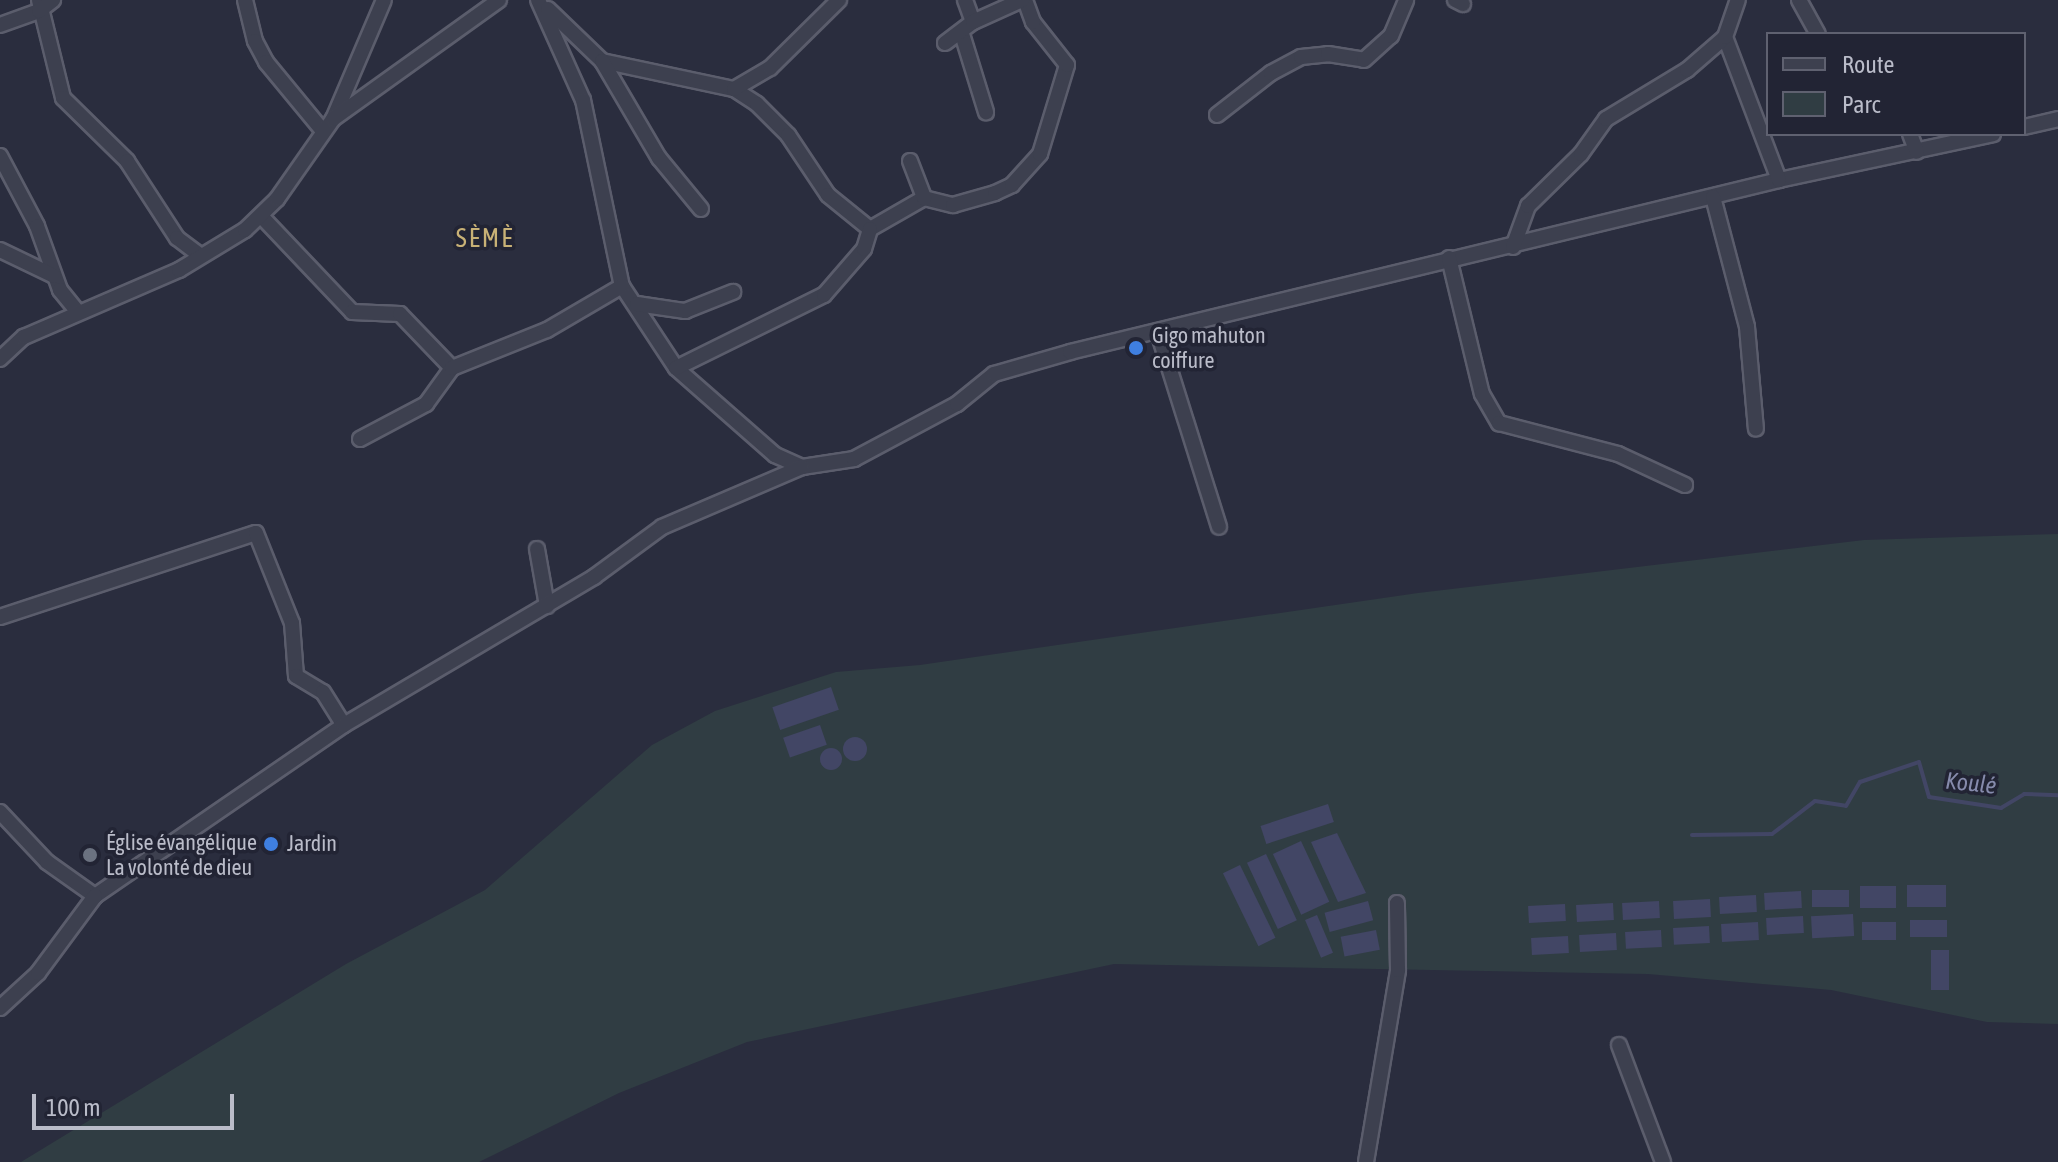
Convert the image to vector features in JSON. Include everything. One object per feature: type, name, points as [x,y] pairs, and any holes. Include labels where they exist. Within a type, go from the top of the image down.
[{"type":"street","points":[[0,25],[53,0]]},
{"type":"street","points":[[245,0],[255,41],[266,62],[328,125]]},
{"type":"street","points":[[0,359],[24,337],[76,310],[179,270],[198,254],[262,217],[328,125],[384,0]]},
{"type":"street","points":[[328,125],[499,0]]},
{"type":"street","points":[[539,0],[602,61],[659,158],[701,209]]},
{"type":"street","points":[[539,0],[583,100],[622,286],[637,304],[651,337],[676,368],[775,455],[802,467]]},
{"type":"street","points":[[734,89],[770,68],[839,0]]},
{"type":"street","points":[[965,0],[973,22]]},
{"type":"street","points":[[676,368],[824,295],[858,259],[870,229],[924,198],[953,205],[995,193],[1012,185],[1040,154],[1067,65],[1033,22],[1022,0],[973,22],[962,34],[945,43]]},
{"type":"street","points":[[1217,115],[1271,73],[1301,57],[1328,54],[1364,60],[1391,36],[1406,0]]},
{"type":"street","points":[[1513,247],[1528,206],[1581,154],[1606,119],[1687,70],[1725,37],[1738,0]]},
{"type":"street","points":[[1799,0],[1817,32]]},
{"type":"street","points":[[39,6],[63,98],[127,161],[177,238],[198,254]]},
{"type":"street","points":[[962,34],[986,112]]},
{"type":"street","points":[[1725,37],[1779,180]]},
{"type":"street","points":[[602,61],[734,89],[777,122],[828,195],[870,229]]},
{"type":"street","points":[[2026,127],[2058,119]]},
{"type":"street","points":[[1911,136],[1917,152]]},
{"type":"street","points":[[2,1000],[38,973],[95,896],[344,725],[547,606],[662,527],[802,467],[831,466],[886,445],[957,404],[994,374],[1449,258],[1513,247],[1779,180],[1985,136]]},
{"type":"street","points":[[0,156],[37,226],[54,276],[76,310]]},
{"type":"street","points":[[910,161],[924,198]]},
{"type":"street","points":[[1713,197],[1747,327],[1756,429]]},
{"type":"street","points":[[262,217],[352,312],[400,314],[452,368]]},
{"type":"street","points":[[0,250],[54,276]]},
{"type":"street","points":[[1449,258],[1482,394],[1499,423],[1618,454],[1685,485]]},
{"type":"street","points":[[360,439],[426,404],[452,368],[547,330],[622,286]]},
{"type":"street","points":[[637,304],[685,311],[733,292]]},
{"type":"street","points":[[1158,332],[1219,527]]},
{"type":"street","points":[[0,617],[256,533],[292,623],[296,676],[323,692],[344,725]]},
{"type":"street","points":[[537,549],[547,606]]},
{"type":"street","points":[[0,812],[47,862],[95,896]]},
{"type":"street","points":[[1366,1162],[1398,970],[1397,903]]},
{"type":"street","points":[[1619,1045],[1663,1162]]},
{"type":"green space","points":[[2058,534],[2058,1024],[1987,1022],[1831,990],[1648,974],[1114,964],[747,1042],[619,1093],[479,1162],[21,1162],[346,964],[485,890],[652,745],[715,711],[836,672],[920,665],[1418,593],[1864,540]]},
{"type":"water","points":[[831,687],[839,710],[780,730],[772,707]]},
{"type":"water","points":[[820,725],[827,745],[790,758],[783,738]]},
{"type":"water","points":[[855,737],[863,741],[867,749],[863,757],[855,761],[847,757],[843,749],[847,741]]},
{"type":"water","points":[[831,748],[839,751],[842,759],[839,767],[831,770],[823,767],[820,759],[823,751]]},
{"type":"water","points":[[1328,804],[1334,822],[1266,844],[1260,826]]},
{"type":"water","points":[[1337,833],[1366,893],[1338,902],[1311,842]]},
{"type":"water","points":[[1301,841],[1329,902],[1301,915],[1273,854]]},
{"type":"water","points":[[1266,854],[1297,920],[1278,929],[1247,863]]},
{"type":"water","points":[[1240,865],[1276,938],[1258,946],[1223,873]]},
{"type":"water","points":[[1907,885],[1946,885],[1946,907],[1907,907]]},
{"type":"water","points":[[1860,886],[1896,886],[1896,908],[1860,908]]},
{"type":"water","points":[[1812,890],[1849,890],[1849,907],[1812,907]]},
{"type":"water","points":[[1801,891],[1802,908],[1765,910],[1764,893]]},
{"type":"water","points":[[1756,895],[1757,912],[1720,914],[1719,897]]},
{"type":"water","points":[[1710,899],[1711,917],[1674,919],[1673,901]]},
{"type":"water","points":[[1368,901],[1373,920],[1330,932],[1325,913]]},
{"type":"water","points":[[1659,901],[1660,918],[1623,920],[1622,903]]},
{"type":"water","points":[[1613,903],[1614,920],[1577,922],[1576,905]]},
{"type":"water","points":[[1565,904],[1566,921],[1529,923],[1528,906]]},
{"type":"water","points":[[1853,914],[1854,936],[1812,938],[1811,916]]},
{"type":"water","points":[[1317,915],[1333,953],[1321,958],[1305,920]]},
{"type":"water","points":[[1803,916],[1804,933],[1767,935],[1766,918]]},
{"type":"water","points":[[1910,920],[1947,920],[1947,937],[1910,937]]},
{"type":"water","points":[[1758,922],[1759,940],[1722,942],[1721,924]]},
{"type":"water","points":[[1862,922],[1896,922],[1896,940],[1862,940]]},
{"type":"water","points":[[1709,926],[1710,943],[1674,945],[1673,928]]},
{"type":"water","points":[[1376,930],[1380,950],[1344,957],[1341,937]]},
{"type":"water","points":[[1661,930],[1662,947],[1626,949],[1625,932]]},
{"type":"water","points":[[1616,933],[1617,950],[1580,952],[1579,935]]},
{"type":"water","points":[[1568,936],[1569,953],[1532,955],[1531,938]]},
{"type":"water","points":[[1931,950],[1949,950],[1949,990],[1931,990]]},
{"type":"waterway","name":"Koulé","points":[[1692,835],[1772,834],[1815,801],[1846,806],[1860,782],[1919,762],[1929,797],[2001,808],[2024,794],[2058,795]]},
{"type":"place","name":"Gigo mahuton coiffure","points":[[1136,348]]},
{"type":"place","name":"Jardin","points":[[271,844]]},
{"type":"place","name":"Église évangélique La volonté de dieu","points":[[90,855]]},
{"type":"district","name":"SÈMÈ","points":[[485,239]]}]
